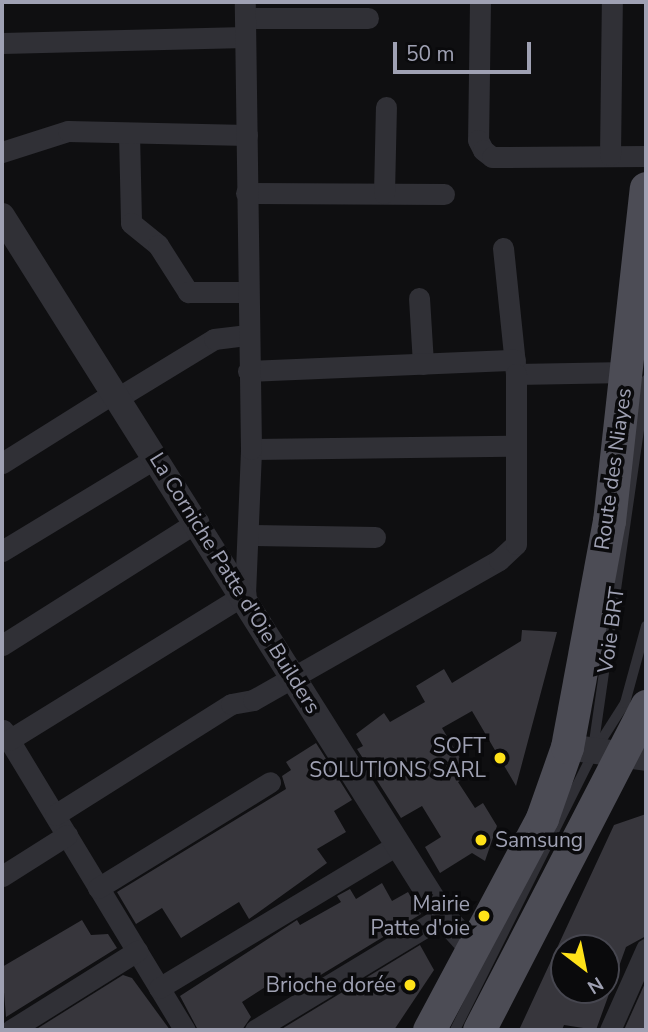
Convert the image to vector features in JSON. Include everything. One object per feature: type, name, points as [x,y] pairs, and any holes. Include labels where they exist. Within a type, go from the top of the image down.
[{"type":"main road","name":"Route des Niayes","points":[[619,755],[609,521],[636,376],[646,188]]},
{"type":"main road","name":"Route des Niayes","points":[[480,1030],[646,706]]},
{"type":"main road","name":"Route des Niayes","points":[[429,1030],[542,818],[619,755]]},
{"type":"street","points":[[480,2],[478,140],[483,150],[492,157],[646,156]]},
{"type":"street","points":[[610,155],[612,2]]},
{"type":"street","points":[[2,43],[245,19],[368,18]]},
{"type":"street","points":[[185,1030],[6,734],[245,594],[250,535],[251,449],[245,292],[245,19]]},
{"type":"street","points":[[384,193],[386,107]]},
{"type":"street","points":[[2,152],[68,131],[247,135]]},
{"type":"street","points":[[129,133],[131,223],[158,245],[188,292],[245,292]]},
{"type":"street","points":[[246,193],[444,194]]},
{"type":"street","name":"La Corniche Patte d'Oie Builders","points":[[4,225],[117,394],[245,594],[397,845],[443,916],[471,947]]},
{"type":"street","points":[[55,815],[232,704],[254,700],[499,560],[516,544],[516,367],[503,248]]},
{"type":"street","points":[[419,298],[423,364]]},
{"type":"street","points":[[2,463],[214,339],[246,334]]},
{"type":"street","points":[[248,371],[423,364],[516,367],[636,376]]},
{"type":"street","points":[[251,449],[514,446]]},
{"type":"street","points":[[2,551],[157,457]]},
{"type":"street","points":[[2,645],[198,521]]},
{"type":"street","points":[[250,535],[375,537]]},
{"type":"street","points":[[98,887],[270,782]]},
{"type":"street","points":[[2,876],[67,835]]},
{"type":"street","points":[[159,988],[397,845]]},
{"type":"street","points":[[255,1030],[443,916]]},
{"type":"street","points":[[610,1030],[646,949]]},
{"type":"street","points":[[10,1030],[136,951]]},
{"type":"lane","name":"Voie BRT","points":[[455,1030],[619,755],[625,703],[646,626]]},
{"type":"building","points":[[522,630],[557,632],[516,786],[472,711],[442,728],[470,775],[458,782],[475,808],[483,803],[497,826],[485,861],[472,853],[440,873],[425,847],[441,837],[422,806],[401,818],[357,749],[363,746],[356,734],[384,713],[390,722],[425,702],[416,686],[444,669],[452,683],[521,641]]},
{"type":"building","points":[[316,743],[352,800],[334,811],[346,832],[317,849],[327,863],[249,919],[239,902],[181,938],[162,908],[136,924],[117,892],[286,789],[282,776],[291,770],[286,762]]},
{"type":"building","points":[[646,814],[646,936],[626,947],[620,964],[620,934],[563,934],[614,825]]},
{"type":"building","points":[[382,883],[392,901],[408,892],[421,914],[291,993],[281,977],[242,1002],[251,1017],[242,1030],[198,1030],[180,996],[297,920],[300,925],[341,902],[337,896],[350,889],[356,899]]},
{"type":"building","points":[[82,920],[91,935],[108,934],[117,948],[6,1017],[2,967]]},
{"type":"building","points":[[420,945],[434,970],[394,1030],[280,1030]]},
{"type":"building","points":[[550,963],[550,1004],[605,1004],[596,1030],[564,1025],[562,1030],[519,1030]]},
{"type":"building","points":[[123,975],[132,978],[170,1030],[35,1030]]},
{"type":"building","points":[[646,981],[646,1030],[624,1030]]},
{"type":"place","name":"SOFT SOLUTIONS SARL","points":[[500,758]]},
{"type":"place","name":"Samsung","points":[[481,840]]},
{"type":"place","name":"Mairie Patte d'oie","points":[[484,916]]},
{"type":"place","name":"Brioche dorée","points":[[410,985]]}]
